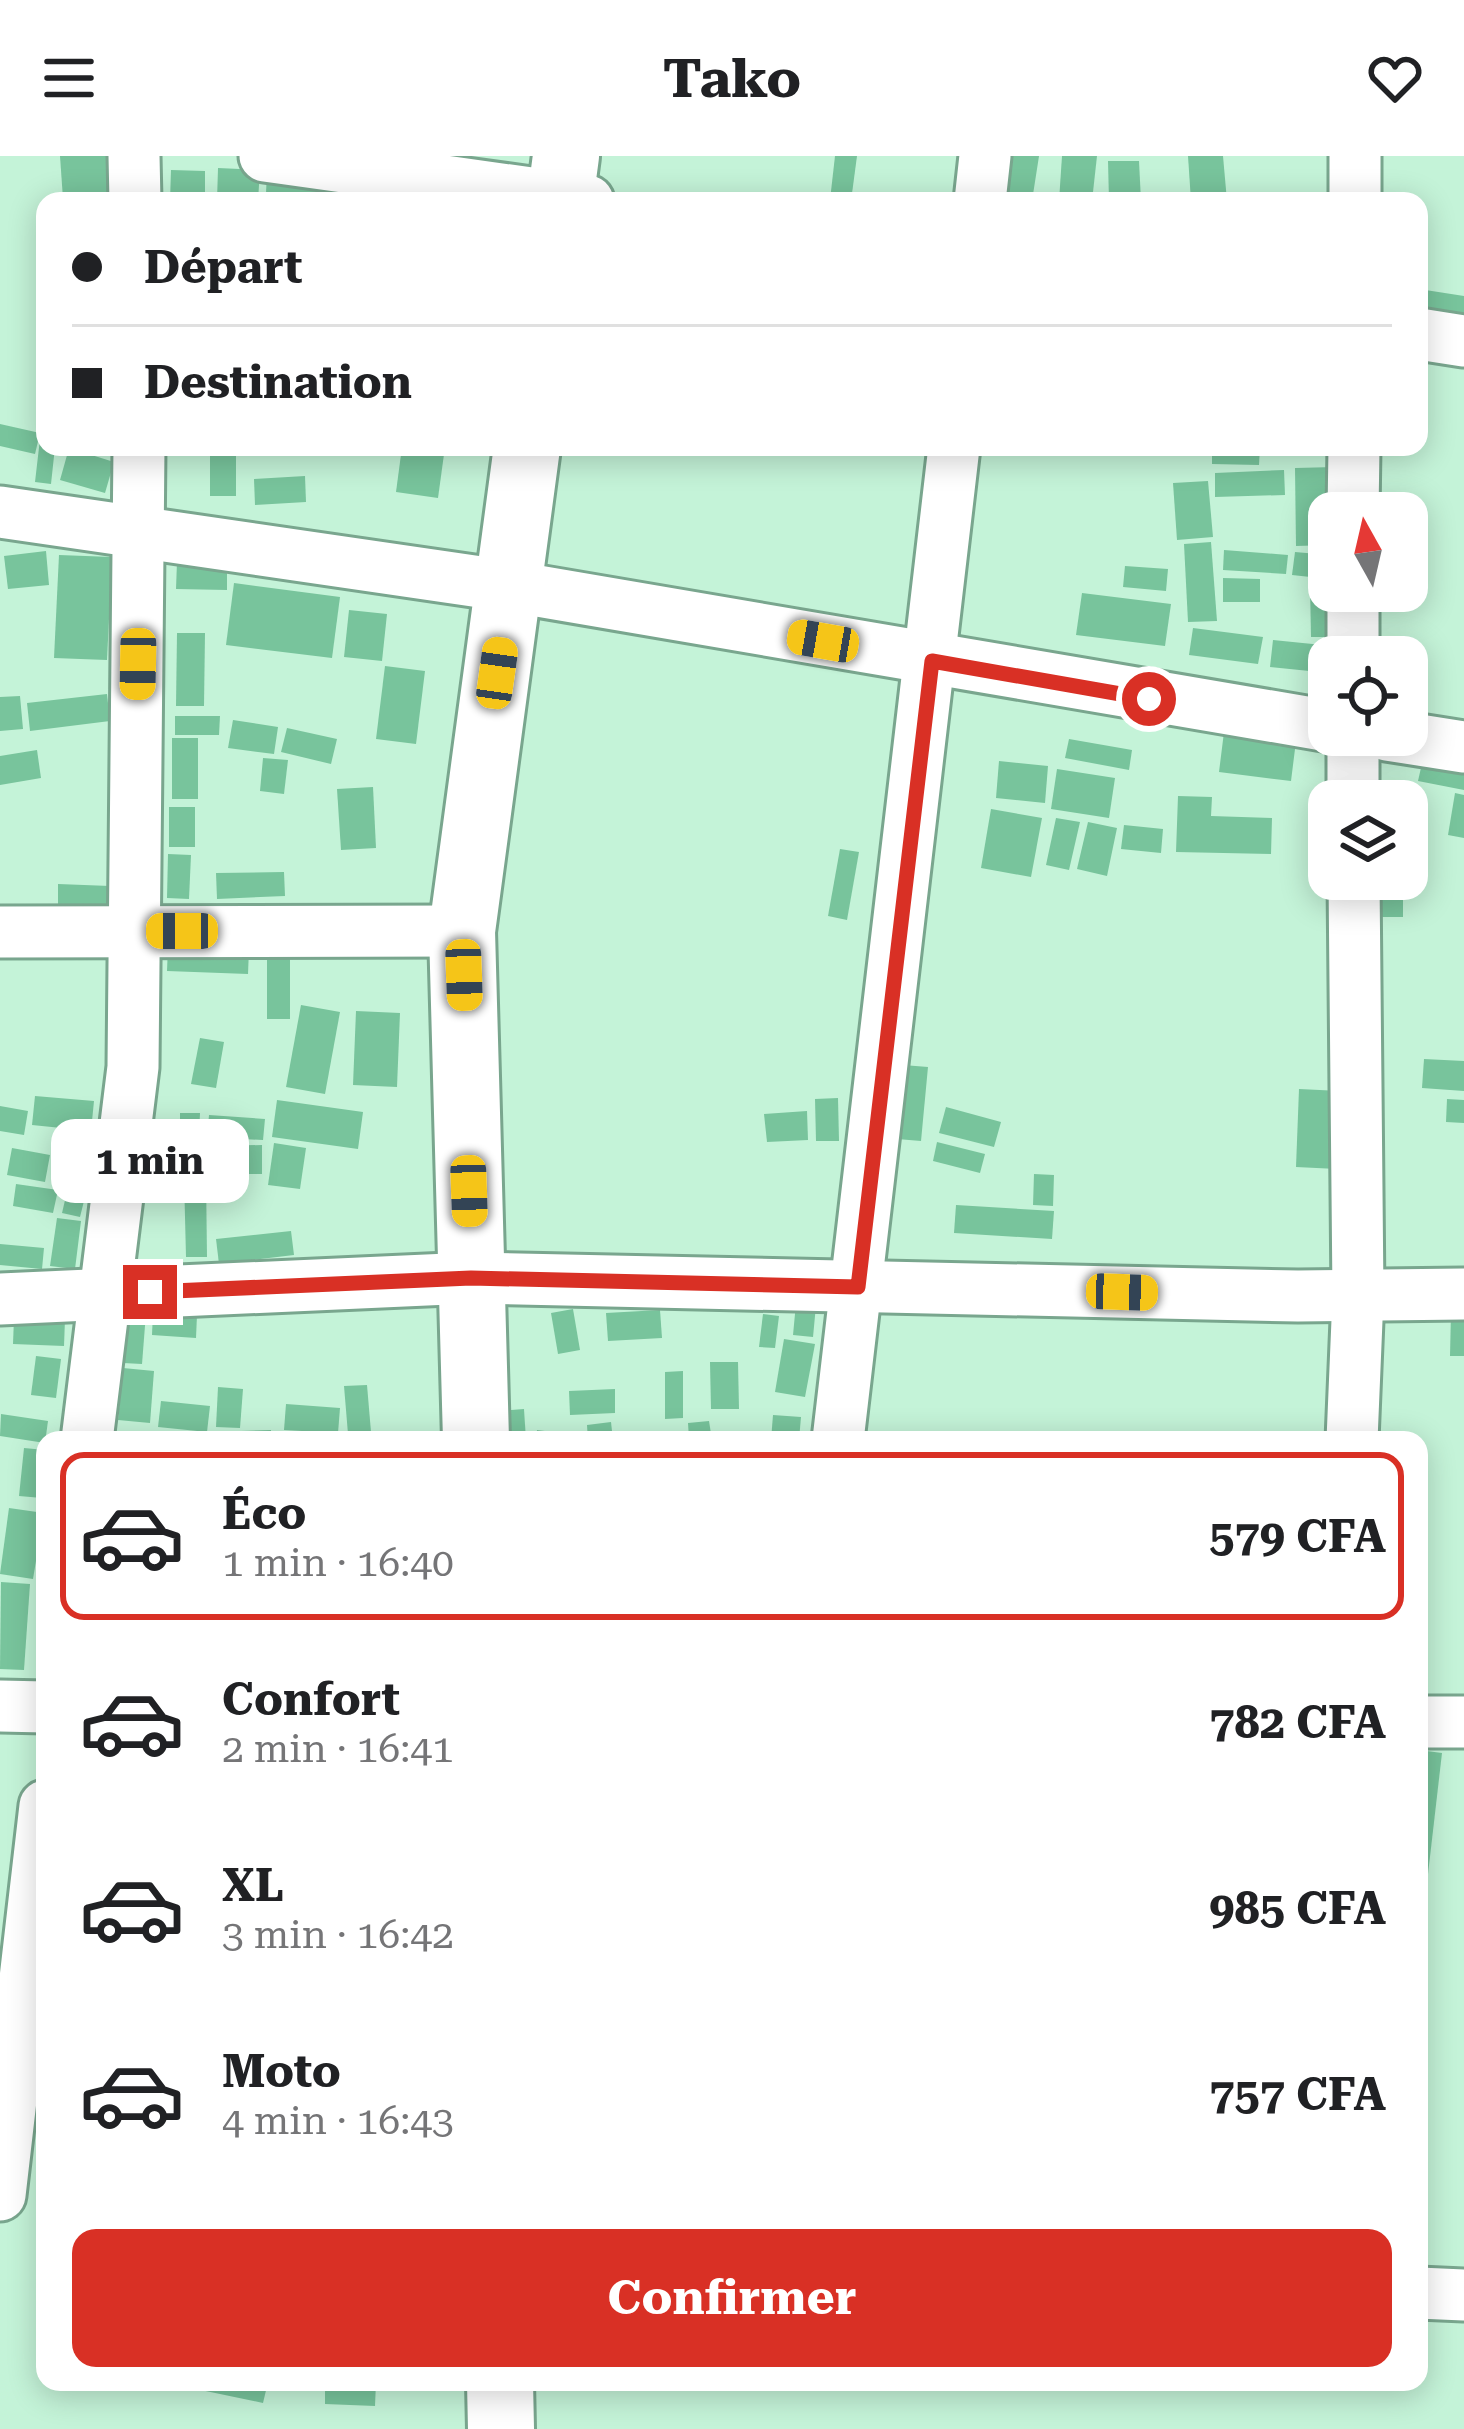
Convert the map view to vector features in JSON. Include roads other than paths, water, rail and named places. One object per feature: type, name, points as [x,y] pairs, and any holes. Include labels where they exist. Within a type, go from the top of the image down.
[{"type":"main road","points":[[476,1431],[462,931],[526,456]]},
{"type":"main road","points":[[500,2391],[501,2429]]},
{"type":"street","points":[[134,156],[135,192]]},
{"type":"street","points":[[266,156],[568,189]]},
{"type":"street","points":[[981,192],[985,156]]},
{"type":"street","points":[[1355,156],[1355,192]]},
{"type":"street","points":[[1428,335],[1464,341]]},
{"type":"street","points":[[88,1431],[133,1067],[139,456]]},
{"type":"street","points":[[839,1431],[953,456]]},
{"type":"street","points":[[1353,492],[1354,456]]},
{"type":"street","points":[[0,512],[508,586],[1308,723]]},
{"type":"street","points":[[1428,741],[1464,747]]},
{"type":"street","points":[[1352,1431],[1358,1296],[1354,900]]},
{"type":"street","points":[[0,932],[462,931]]},
{"type":"street","points":[[0,1299],[471,1278],[1358,1296],[1464,1294]]},
{"type":"street","points":[[0,1706],[36,1707]]},
{"type":"street","points":[[1428,1722],[1464,1722]]},
{"type":"street","points":[[36,1883],[0,2192],[36,2194]]},
{"type":"street","points":[[1428,2293],[1464,2295]]}]
